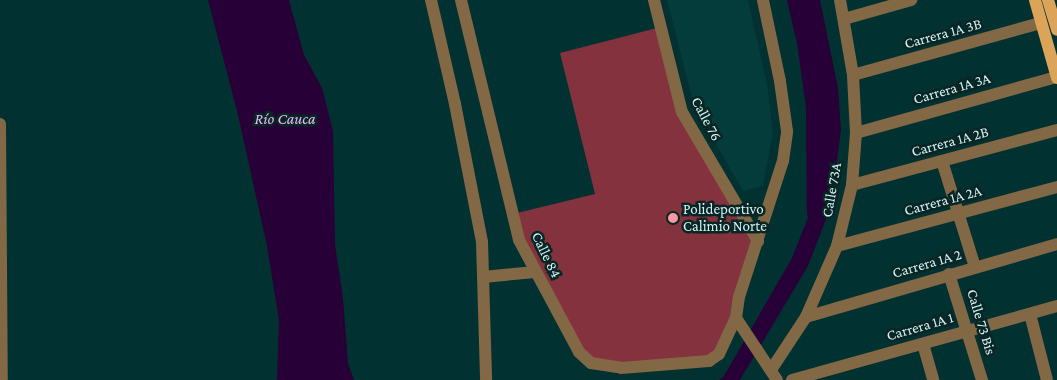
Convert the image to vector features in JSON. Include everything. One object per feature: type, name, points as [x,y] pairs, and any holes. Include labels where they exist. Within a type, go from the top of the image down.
[{"type":"main road","points":[[1035,0],[1057,77]]},
{"type":"main road","points":[[1048,0],[1057,30]]},
{"type":"street","points":[[431,0],[455,104],[482,242],[486,380]]},
{"type":"street","name":"Calle 84","points":[[461,0],[519,240],[571,341],[579,352],[591,363],[620,368],[709,361],[719,354],[736,318]]},
{"type":"street","name":"Calle 76","points":[[654,0],[682,112],[758,241]]},
{"type":"street","points":[[736,318],[740,297],[783,161],[787,131],[780,81],[763,0]]},
{"type":"street","name":"Calle 73A","points":[[736,318],[774,375],[806,317],[838,246],[852,185],[856,133],[853,75],[840,0]]},
{"type":"street","points":[[844,19],[911,0]]},
{"type":"street","name":"Carrera 1A 3B","points":[[853,75],[1041,23]]},
{"type":"street","name":"Carrera 1A 3A","points":[[856,133],[1057,77]]},
{"type":"street","points":[[0,124],[2,380]]},
{"type":"street","name":"Carrera 1A 2B","points":[[852,185],[1057,130]]},
{"type":"street","points":[[942,161],[975,267]]},
{"type":"street","name":"Carrera 1A 2A","points":[[838,246],[1057,187]]},
{"type":"street","name":"Carrera 1A 2","points":[[806,317],[1057,244]]},
{"type":"street","points":[[483,277],[535,272]]},
{"type":"street","name":"Calle 73 Bis","points":[[949,274],[982,380]]},
{"type":"street","name":"Carrera 1A 1","points":[[792,380],[1057,306]]},
{"type":"street","points":[[1030,314],[1047,380]]},
{"type":"street","points":[[923,344],[933,380]]},
{"type":"shaded area","points":[[667,0],[748,0],[767,84],[773,132],[763,186],[743,191],[694,106]]},
{"type":"shaded area","name":"Polideportivo Calimio Norte","points":[[661,27],[678,100],[758,241],[719,354],[621,368],[579,352],[513,214],[595,194],[560,53]]},
{"type":"water","name":"Río Cauca","points":[[208,0],[289,0],[304,55],[322,88],[333,131],[335,245],[343,298],[348,363],[354,380],[277,380],[279,320],[267,246],[238,115]]},
{"type":"water","points":[[802,0],[820,0],[838,88],[841,130],[831,206],[808,266],[740,380],[719,380],[724,376],[792,258],[814,202],[823,129],[821,90]]},
{"type":"waterway","points":[[796,0],[806,42],[815,108],[816,213]]},
{"type":"place","name":"Polideportivo Calimio Norte","points":[[673,218]]}]
